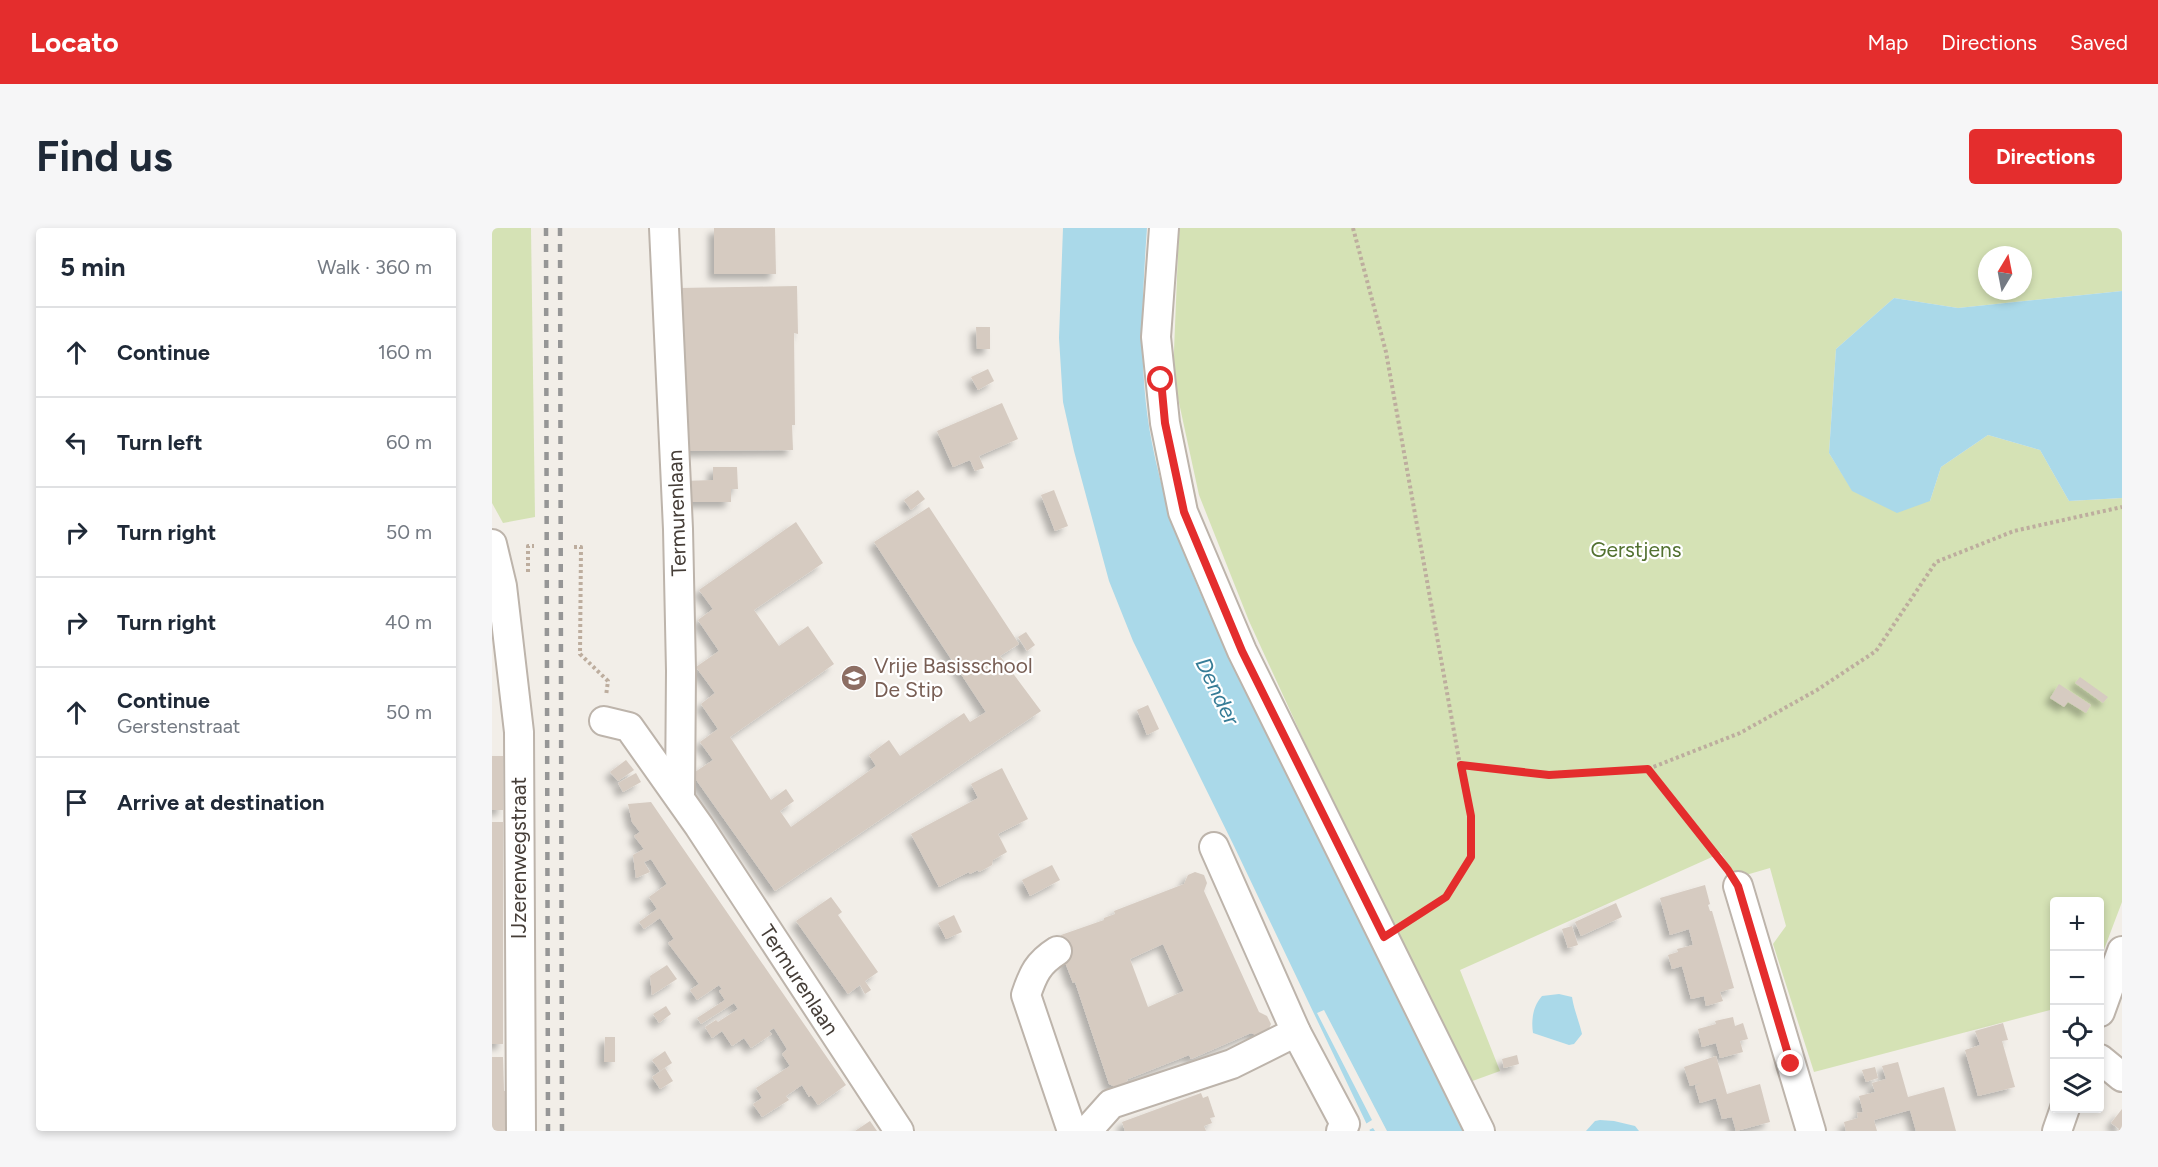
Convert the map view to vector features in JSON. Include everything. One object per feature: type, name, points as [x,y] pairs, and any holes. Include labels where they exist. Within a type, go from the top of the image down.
[{"type":"street","name":"Termurenlaan","points":[[664,228],[678,529],[681,671],[680,798]]},
{"type":"street","points":[[1164,228],[1156,337],[1165,423],[1184,512],[1242,651],[1480,1131]]},
{"type":"street","name":"IJzerenwegstraat","points":[[492,544],[497,586],[510,644],[519,732],[521,1131]]},
{"type":"street","name":"Termurenlaan","points":[[604,721],[629,726],[680,798],[900,1131]]},
{"type":"street","points":[[1214,847],[1296,1032],[1345,1124],[1341,1131]]},
{"type":"street","points":[[1738,886],[1811,1131]]},
{"type":"street","points":[[1058,951],[1042,960],[1026,995],[1072,1131]]},
{"type":"street","points":[[2103,1005],[2122,951]]},
{"type":"street","points":[[1087,1131],[1111,1104],[1232,1064],[1296,1032]]},
{"type":"street","points":[[2104,1062],[2122,1077]]},
{"type":"street","points":[[2057,1131],[2063,1113]]},
{"type":"path","points":[[1353,228],[1386,352],[1471,816],[1471,857],[1446,897],[1384,937]]},
{"type":"path","points":[[1461,765],[1549,775],[1648,769],[1740,733],[1817,690],[1876,651],[1936,562],[2014,531],[2122,507]]},
{"type":"path","points":[[574,547],[581,547],[580,654],[608,681],[604,721]]},
{"type":"path","points":[[1648,769],[1728,870],[1738,886]]},
{"type":"green space","points":[[492,228],[531,228],[535,517],[503,523],[492,503]]},
{"type":"green space","name":"Gerstjens","points":[[1179,228],[2122,228],[2122,291],[1958,308],[1894,298],[1836,349],[1829,453],[1852,490],[1930,501],[1941,467],[1988,435],[2040,450],[2069,501],[2122,498],[2122,902],[2104,949],[2104,897],[2050,897],[2050,1010],[1814,1072],[1773,944],[1786,926],[1770,868],[1739,877],[1733,873],[1721,853],[1460,970],[1500,1071],[1467,1083],[1393,935],[1249,621],[1199,495],[1173,375]]},
{"type":"water","name":"Dender","points":[[1063,228],[1147,228],[1143,309],[1145,389],[1152,443],[1173,523],[1221,638],[1376,953],[1468,1131],[1370,1131],[1133,641],[1109,581],[1063,402],[1059,338]]},
{"type":"water","points":[[2122,291],[2122,498],[2069,501],[2040,450],[1988,435],[1941,467],[1930,501],[1897,513],[1852,491],[1829,453],[1836,349],[1894,298],[1958,308]]},
{"type":"water","points":[[1559,994],[1572,997],[1582,1034],[1574,1044],[1569,1045],[1533,1033],[1533,1013],[1539,1000],[1542,996]]},
{"type":"water","points":[[1595,1121],[1635,1126],[1639,1131],[1586,1131]]},
{"type":"pier","points":[[1324,1010],[1387,1131],[1375,1131],[1373,1128],[1367,1131],[1364,1125],[1372,1120],[1317,1013]]},
{"type":"building","points":[[714,228],[775,228],[776,274],[714,274]]},
{"type":"building","points":[[797,286],[798,334],[794,333],[793,450],[685,451],[679,288]]},
{"type":"building","points":[[976,327],[990,327],[990,349],[977,349]]},
{"type":"building","points":[[988,369],[994,381],[978,390],[971,377]]},
{"type":"building","points":[[1002,403],[1018,439],[979,456],[984,468],[975,471],[970,460],[953,467],[937,431]]},
{"type":"building","points":[[713,467],[737,467],[738,489],[731,489],[731,502],[683,502],[683,481],[713,480]]},
{"type":"building","points":[[918,490],[925,499],[911,510],[904,500]]},
{"type":"building","points":[[1054,490],[1068,526],[1055,531],[1041,495]]},
{"type":"building","points":[[929,507],[1019,644],[1000,656],[1041,711],[775,891],[692,774],[713,760],[700,742],[718,729],[701,704],[715,693],[696,667],[719,651],[698,620],[713,609],[699,590],[796,522],[823,563],[754,610],[779,646],[808,626],[834,664],[730,737],[771,800],[786,789],[794,801],[780,811],[791,827],[876,766],[869,755],[889,740],[900,756],[964,713],[970,722],[986,712],[874,542]]},
{"type":"building","points":[[1026,632],[1035,645],[1027,651],[1018,637]]},
{"type":"building","points":[[2080,677],[2108,697],[2103,703],[2075,683]]},
{"type":"building","points":[[2059,684],[2091,705],[2086,713],[2068,702],[2064,707],[2050,698]]},
{"type":"building","points":[[1148,705],[1159,729],[1147,735],[1137,710]]},
{"type":"building","points":[[492,756],[503,756],[503,810],[492,810]]},
{"type":"building","points":[[626,760],[634,770],[618,781],[610,772]]},
{"type":"building","points":[[1002,768],[1028,819],[998,834],[1007,852],[993,860],[992,865],[979,872],[978,870],[970,874],[969,872],[939,887],[911,834],[978,798],[971,784]]},
{"type":"building","points":[[636,773],[641,782],[623,792],[618,783]]},
{"type":"building","points":[[651,802],[846,1085],[818,1105],[811,1095],[809,1097],[802,1085],[786,1096],[789,1100],[762,1117],[753,1104],[762,1098],[756,1088],[790,1066],[782,1054],[787,1049],[774,1028],[769,1031],[772,1034],[751,1048],[744,1038],[732,1046],[722,1031],[712,1038],[705,1027],[716,1020],[718,1022],[738,1009],[734,1003],[701,1024],[697,1018],[725,1000],[719,991],[722,989],[719,985],[697,1000],[690,990],[699,984],[668,943],[674,939],[660,918],[644,929],[639,922],[657,909],[649,897],[667,884],[651,859],[644,862],[650,872],[636,878],[633,855],[644,849],[634,836],[640,832],[632,822],[628,804]]},
{"type":"building","points":[[492,822],[503,822],[503,1044],[492,1044]]},
{"type":"building","points":[[1052,865],[1060,880],[1030,896],[1022,880]]},
{"type":"building","points":[[1195,872],[1204,875],[1207,883],[1204,891],[1259,1012],[1267,1016],[1271,1024],[1267,1033],[1259,1036],[1251,1033],[1191,1059],[1189,1055],[1128,1079],[1125,1085],[1117,1088],[1109,1084],[1075,982],[1073,983],[1058,944],[1061,935],[1104,920],[1115,914],[1114,911],[1184,884],[1188,875]],"holes":[[[1163,944],[1184,991],[1148,1007],[1130,959]]]},
{"type":"building","points":[[1705,885],[1710,904],[1708,905],[1712,911],[1734,988],[1720,992],[1723,1001],[1706,1006],[1704,996],[1691,999],[1682,966],[1672,969],[1668,955],[1678,952],[1677,949],[1693,945],[1689,929],[1670,935],[1660,898]]},
{"type":"building","points":[[831,897],[842,912],[838,915],[878,972],[865,981],[871,990],[865,994],[860,985],[848,994],[796,921]]},
{"type":"building","points":[[1616,903],[1622,917],[1581,936],[1575,922]]},
{"type":"building","points":[[954,915],[962,932],[946,939],[938,923]]},
{"type":"building","points":[[1572,926],[1578,945],[1568,948],[1562,929]]},
{"type":"building","points":[[667,965],[677,979],[652,995],[650,976]]},
{"type":"building","points":[[666,1006],[671,1014],[659,1023],[653,1014]]},
{"type":"building","points":[[1733,1017],[1735,1026],[1743,1023],[1748,1039],[1740,1041],[1743,1052],[1720,1058],[1716,1043],[1702,1047],[1698,1029],[1716,1024],[1715,1021]]},
{"type":"building","points":[[2003,1023],[2008,1040],[2002,1041],[2015,1087],[1978,1096],[1965,1050],[1980,1045],[1975,1031]]},
{"type":"building","points":[[605,1037],[615,1037],[615,1062],[604,1062]]},
{"type":"building","points":[[665,1051],[672,1063],[660,1071],[652,1060]]},
{"type":"building","points":[[1517,1055],[1519,1064],[1504,1068],[1502,1059]]},
{"type":"building","points":[[1716,1056],[1727,1094],[1760,1084],[1770,1122],[1736,1131],[1732,1117],[1722,1119],[1716,1098],[1700,1103],[1695,1086],[1701,1083],[1690,1086],[1684,1067]]},
{"type":"building","points":[[492,1057],[503,1057],[504,1091],[509,1091],[509,1131],[492,1131]]},
{"type":"building","points":[[1898,1062],[1908,1097],[1944,1087],[1956,1131],[1916,1131],[1910,1110],[1874,1120],[1877,1131],[1846,1131],[1844,1122],[1858,1118],[1857,1113],[1863,1112],[1859,1096],[1875,1092],[1872,1083],[1886,1079],[1882,1066]]},
{"type":"building","points":[[1875,1067],[1878,1078],[1866,1082],[1862,1070]]},
{"type":"building","points":[[665,1068],[673,1081],[660,1089],[652,1077]]},
{"type":"building","points":[[1201,1093],[1203,1098],[1208,1096],[1215,1117],[1210,1118],[1212,1123],[1204,1126],[1206,1131],[1125,1131],[1122,1122]]},
{"type":"building","points":[[2122,1109],[2122,1131],[2117,1131],[2119,1129],[2111,1123]]},
{"type":"building","points":[[870,1121],[877,1131],[855,1131]]},
{"type":"railway","points":[[546,228],[548,1131]]},
{"type":"railway","points":[[560,228],[562,1131]]},
{"type":"place","name":"Vrije Basisschool De Stip","points":[[854,678]]},
{"type":"route","points":[[1161,380],[1165,423],[1184,512],[1242,651],[1384,937],[1446,897],[1471,857],[1471,816],[1461,765],[1549,775],[1648,769],[1728,870],[1738,886],[1791,1064]]}]
